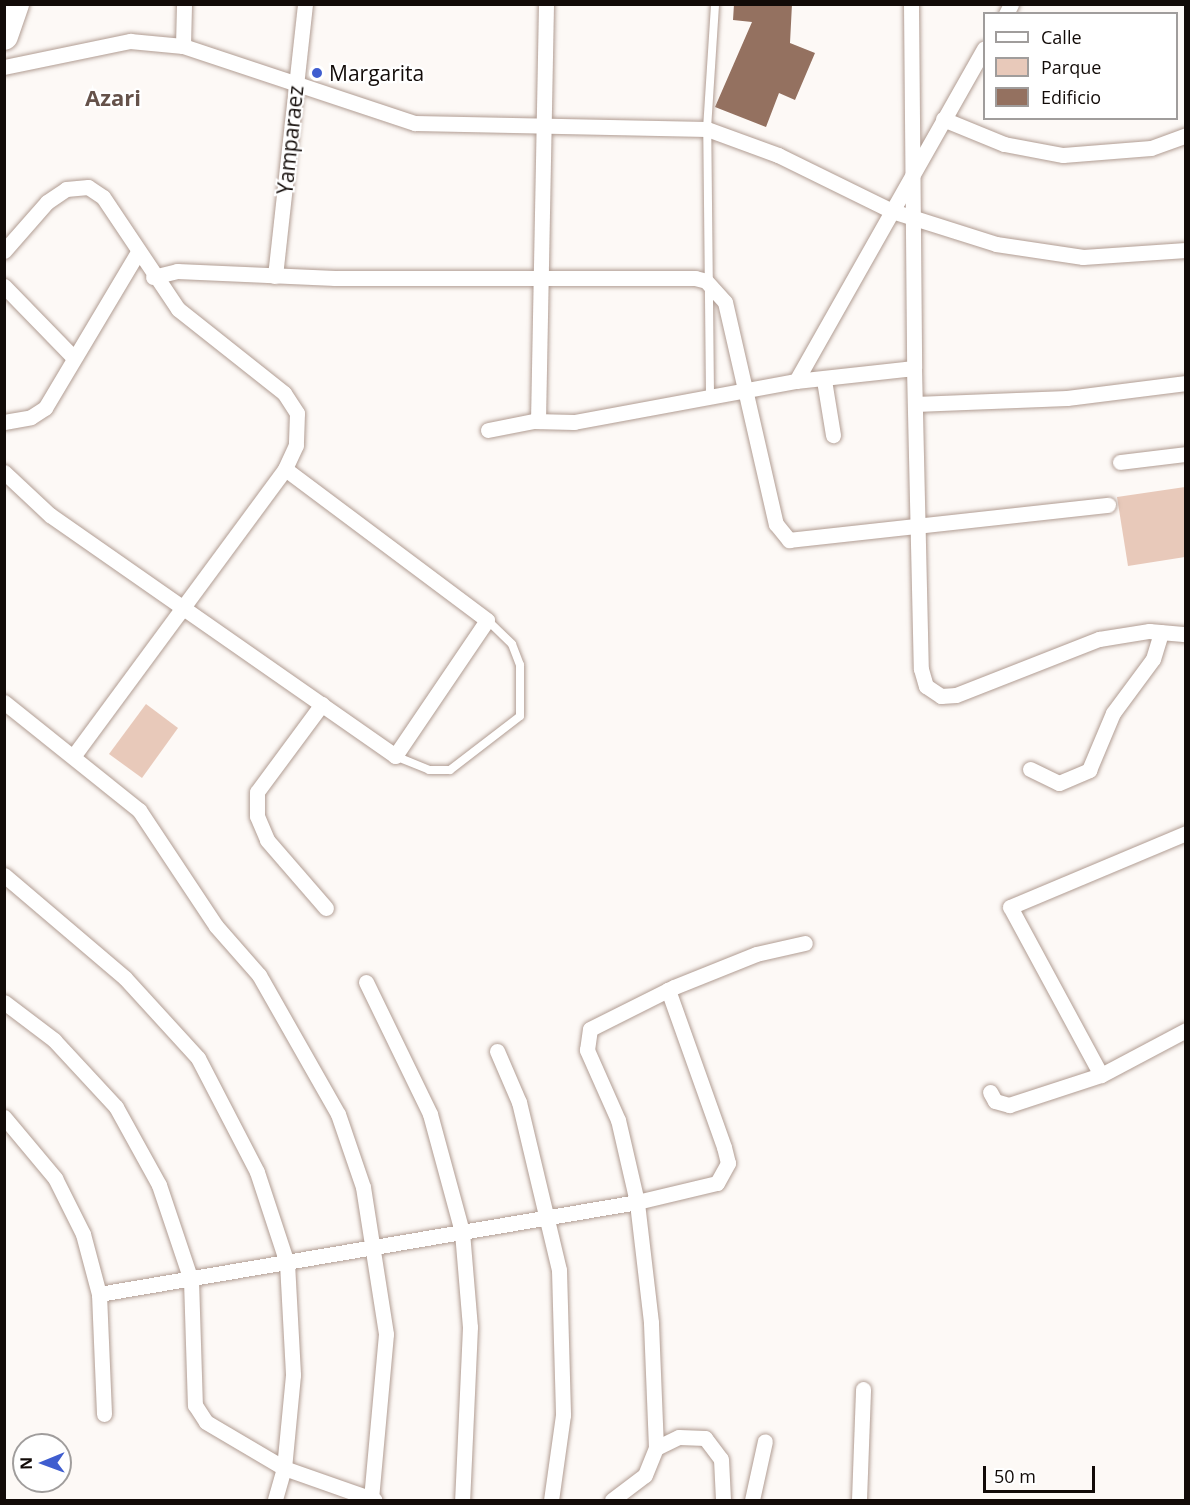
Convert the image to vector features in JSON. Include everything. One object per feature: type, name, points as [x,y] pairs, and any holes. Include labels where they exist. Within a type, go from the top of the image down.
[{"type":"highway","points":[[4,36],[15,4]]},
{"type":"street","points":[[183,46],[184,4]]},
{"type":"street","name":"Yamparaez","points":[[275,276],[305,4]]},
{"type":"street","points":[[538,421],[538,278],[546,4]]},
{"type":"street","points":[[911,4],[911,217],[921,669],[932,693],[956,695],[1099,639],[1161,632],[1185,634]]},
{"type":"street","points":[[4,67],[130,41],[183,46],[297,81],[415,123],[707,129],[778,155],[892,211],[1041,252],[1083,257],[1185,250]]},
{"type":"street","points":[[796,381],[911,173],[983,51]]},
{"type":"street","points":[[943,119],[1004,144],[1062,155],[1151,148],[1185,135]]},
{"type":"street","points":[[4,251],[47,202],[79,185],[103,197],[153,277],[210,338],[284,393],[297,413],[298,428],[285,469],[186,607],[75,754]]},
{"type":"street","points":[[4,422],[31,417],[45,408],[138,252]]},
{"type":"street","points":[[153,277],[177,271],[275,276],[538,278],[676,276],[706,281],[725,302],[781,535],[801,541],[918,524],[1108,505]]},
{"type":"street","points":[[4,286],[74,357]]},
{"type":"street","points":[[488,430],[538,421],[574,422],[745,387],[914,369]]},
{"type":"street","points":[[824,380],[833,435]]},
{"type":"street","points":[[915,404],[1079,398],[1185,383]]},
{"type":"street","points":[[1120,462],[1185,454]]},
{"type":"street","points":[[4,472],[50,515],[186,607],[395,756],[487,620],[285,469]]},
{"type":"street","points":[[1030,769],[1059,783],[1089,770],[1113,713],[1153,659],[1161,632]]},
{"type":"street","points":[[4,702],[75,754],[139,810],[216,926],[259,975],[338,1114],[375,1247],[386,1334],[373,1500],[284,1468],[206,1422],[195,1405],[191,1280],[159,1185],[116,1107],[54,1040],[4,1002]]},
{"type":"street","points":[[322,704],[257,792],[257,816],[267,840],[326,908]]},
{"type":"street","points":[[1101,1075],[1010,907],[1185,833]]},
{"type":"street","points":[[4,875],[125,978],[198,1059],[257,1172],[287,1263],[293,1375],[284,1468],[274,1500]]},
{"type":"street","points":[[612,1500],[645,1475],[656,1448],[651,1322],[637,1202],[618,1120],[587,1050],[590,1029],[668,990],[756,954],[805,943]]},
{"type":"street","points":[[366,982],[430,1114],[462,1232],[470,1327],[462,1500]]},
{"type":"street","points":[[99,1294],[637,1202],[717,1183],[728,1163],[668,990]]},
{"type":"street","points":[[990,1092],[995,1101],[1009,1105],[1101,1075],[1185,1030]]},
{"type":"street","points":[[497,1051],[519,1102],[550,1217],[559,1270],[563,1364],[560,1459],[551,1500]]},
{"type":"street","points":[[4,1117],[55,1178],[83,1234],[99,1294],[104,1414]]},
{"type":"street","points":[[859,1500],[863,1389]]},
{"type":"street","points":[[656,1448],[679,1437],[705,1438],[722,1459],[723,1500]]},
{"type":"street","points":[[752,1500],[765,1441]]},
{"type":"lane","points":[[710,394],[706,281],[707,129],[715,4]]},
{"type":"lane","points":[[395,756],[429,770],[450,770],[520,716],[520,665],[512,644],[487,620]]},
{"type":"green space","points":[[1185,487],[1185,557],[1128,566],[1117,497]]},
{"type":"green space","points":[[146,704],[178,728],[142,778],[109,754]]},
{"type":"building","points":[[734,4],[792,4],[790,43],[815,53],[795,100],[779,93],[766,127],[715,107],[752,22],[733,20]]},
{"type":"place","name":"Margarita","points":[[317,73]]},
{"type":"district","name":"Azari","points":[[113,98]]}]
